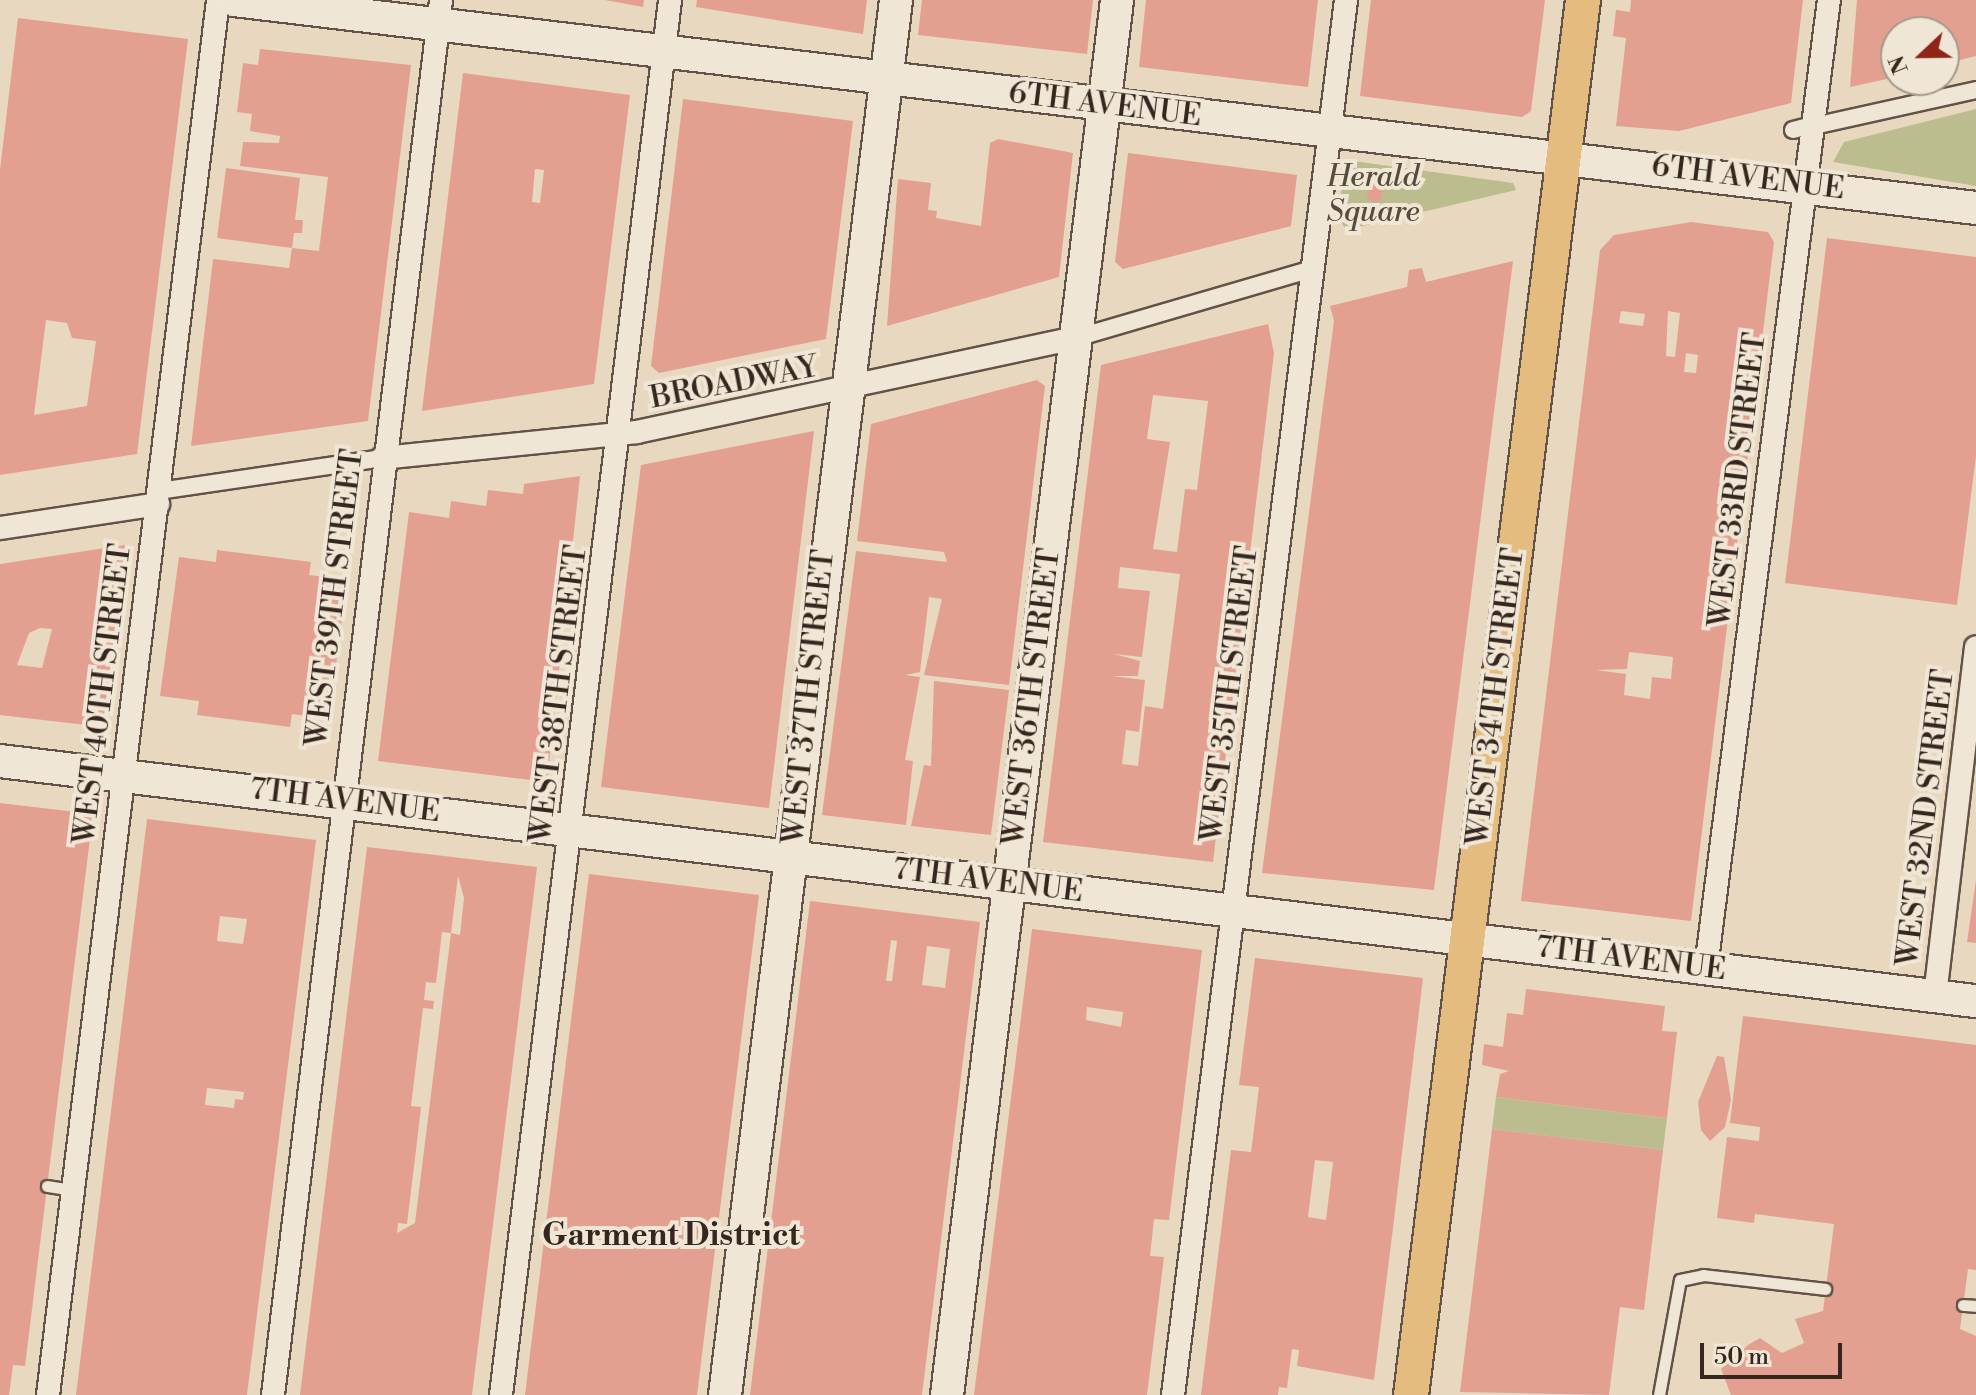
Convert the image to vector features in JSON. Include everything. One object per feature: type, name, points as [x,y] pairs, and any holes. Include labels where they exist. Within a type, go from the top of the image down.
[{"type":"main road","name":"6TH AVENUE","points":[[234,0],[440,12],[663,53],[885,81],[1105,103],[1329,132],[1563,156],[1976,208]]},
{"type":"main road","name":"WEST 37TH STREET","points":[[725,1395],[844,393],[896,0]]},
{"type":"main road","name":"WEST 36TH STREET","points":[[947,1395],[1117,0]]},
{"type":"main road","name":"WEST 34TH STREET","points":[[1411,1395],[1583,0]]},
{"type":"main road","name":"7TH AVENUE","points":[[0,761],[1976,1001]]},
{"type":"street","name":"WEST 40TH STREET","points":[[48,1395],[218,0]]},
{"type":"street","name":"WEST 38TH STREET","points":[[501,1395],[622,432],[670,0]]},
{"type":"street","name":"WEST 35TH STREET","points":[[1173,1395],[1308,270],[1346,0]]},
{"type":"street","name":"WEST 33RD STREET","points":[[1706,968],[1829,0]]},
{"type":"street","name":"WEST 39TH STREET","points":[[273,1395],[382,458],[440,12]]},
{"type":"street","points":[[1823,124],[1976,90]]},
{"type":"street","name":"BROADWAY","points":[[0,528],[382,458],[622,432],[844,393],[1076,338],[1308,270]]},
{"type":"street","name":"WEST 32ND STREET","points":[[1935,996],[1976,647]]},
{"type":"lane","points":[[47,1186],[73,1190]]},
{"type":"lane","points":[[1659,1395],[1672,1296],[1680,1280],[1694,1275],[1825,1289]]},
{"type":"green space","points":[[1976,109],[1976,186],[1833,162],[1844,142]]},
{"type":"green space","name":"Herald Square","points":[[1353,161],[1513,183],[1516,190],[1346,230],[1338,217],[1344,169]]},
{"type":"green space","points":[[1496,1097],[1667,1118],[1663,1150],[1492,1129]]},
{"type":"building","points":[[605,0],[644,0],[643,7]]},
{"type":"building","points":[[697,0],[867,0],[863,34],[696,7]]},
{"type":"building","points":[[922,0],[1093,0],[1087,54],[918,35]]},
{"type":"building","points":[[1146,0],[1318,0],[1308,87],[1139,67]]},
{"type":"building","points":[[1371,0],[1545,0],[1531,111],[1522,117],[1360,96]]},
{"type":"building","points":[[1631,0],[1803,0],[1791,103],[1679,131],[1616,126],[1626,38],[1613,36],[1616,10],[1630,12]]},
{"type":"building","points":[[1857,0],[1976,0],[1976,56],[1960,60],[1960,16],[1880,16],[1880,80],[1850,87]]},
{"type":"building","points":[[18,18],[188,39],[137,454],[0,475],[0,170]],"holes":[[[46,320],[67,323],[72,338],[96,341],[87,406],[34,415]]]},
{"type":"building","points":[[260,49],[411,65],[368,421],[191,446],[213,259],[289,268],[292,248],[319,251],[328,177],[240,166],[243,142],[279,143],[280,136],[250,131],[252,114],[237,112],[243,63],[258,65]]},
{"type":"building","points":[[463,73],[630,95],[594,384],[422,411]],"holes":[[[535,169],[544,170],[540,203],[532,202]]]},
{"type":"building","points":[[683,99],[853,121],[826,339],[659,373],[651,366]]},
{"type":"building","points":[[998,139],[1073,153],[1059,277],[887,326],[898,179],[931,183],[928,210],[937,211],[936,218],[981,226],[990,143]]},
{"type":"building","points":[[1128,153],[1297,175],[1291,226],[1123,269],[1115,262]]},
{"type":"building","points":[[226,168],[300,178],[295,220],[303,220],[302,233],[294,233],[292,248],[217,238]]},
{"type":"building","points":[[1375,186],[1383,194],[1375,202],[1367,194]]},
{"type":"building","points":[[1691,222],[1768,232],[1774,242],[1691,921],[1521,901],[1600,250],[1614,235]],"holes":[[[1621,311],[1645,314],[1643,326],[1619,323]],[[1668,311],[1680,313],[1675,357],[1666,356]],[[1686,353],[1698,355],[1696,373],[1684,372]],[[1629,652],[1673,657],[1671,679],[1652,677],[1650,699],[1624,695],[1626,674],[1596,670],[1627,669]]]},
{"type":"building","points":[[1827,238],[1976,257],[1976,456],[1957,605],[1785,583]]},
{"type":"building","points":[[1513,261],[1434,890],[1262,873],[1334,321],[1330,306],[1407,287],[1409,270],[1422,268],[1426,282]]},
{"type":"building","points":[[1268,324],[1274,353],[1213,862],[1043,842],[1101,365]],"holes":[[[1153,395],[1208,401],[1197,490],[1185,489],[1177,552],[1153,549],[1170,442],[1147,439]],[[1120,567],[1180,574],[1163,709],[1145,706],[1138,766],[1122,764],[1126,730],[1139,732],[1145,680],[1111,676],[1138,676],[1140,661],[1114,654],[1142,657],[1150,591],[1118,588]]]},
{"type":"building","points":[[1037,380],[1045,386],[1009,685],[924,675],[942,599],[929,597],[920,672],[905,675],[920,677],[905,760],[913,761],[906,825],[822,815],[856,551],[947,562],[944,552],[857,541],[871,424]]},
{"type":"building","points":[[814,431],[769,808],[601,787],[641,465]]},
{"type":"building","points":[[580,476],[547,782],[378,761],[409,512],[449,518],[451,501],[486,506],[488,490],[523,494],[524,484]]},
{"type":"building","points":[[125,545],[103,727],[0,715],[0,564]],"holes":[[[40,628],[52,629],[42,668],[17,665],[29,633]]]},
{"type":"building","points":[[217,550],[311,562],[309,575],[347,580],[329,719],[292,714],[290,727],[197,715],[199,701],[160,696],[179,557],[216,562]]},
{"type":"building","points":[[934,681],[1009,690],[991,835],[911,826],[924,765],[931,766]]},
{"type":"building","points":[[0,803],[93,814],[25,1366],[13,1365],[9,1395],[0,1395]]},
{"type":"building","points":[[147,819],[316,840],[247,1395],[76,1395]],"holes":[[[220,916],[247,919],[243,944],[217,941]],[[207,1088],[244,1092],[243,1100],[235,1099],[234,1108],[205,1105]]]},
{"type":"building","points":[[367,847],[537,867],[472,1395],[300,1395]],"holes":[[[458,876],[464,898],[460,935],[451,933]],[[442,932],[451,933],[415,1223],[397,1233],[398,1223],[407,1224],[421,1107],[411,1106],[423,1008],[433,1009],[434,1001],[424,1000],[426,982],[436,983]]]},
{"type":"building","points":[[589,874],[759,895],[697,1395],[525,1395]]},
{"type":"building","points":[[1976,880],[1976,943],[1967,942]]},
{"type":"building","points":[[810,901],[980,922],[922,1395],[750,1395]],"holes":[[[891,940],[897,941],[892,981],[886,981]],[[927,946],[950,949],[945,988],[922,985]]]},
{"type":"building","points":[[1032,929],[1202,950],[1169,1220],[1154,1219],[1150,1256],[1164,1257],[1147,1395],[974,1395]],"holes":[[[1087,1007],[1123,1012],[1121,1027],[1086,1020]]]},
{"type":"building","points":[[1255,958],[1423,978],[1374,1380],[1297,1366],[1299,1350],[1292,1349],[1287,1388],[1279,1387],[1278,1395],[1201,1395],[1231,1150],[1251,1152],[1253,1137],[1259,1087],[1239,1085]],"holes":[[[1315,1160],[1333,1162],[1326,1220],[1308,1217]]]},
{"type":"building","points":[[1526,989],[1665,1006],[1662,1031],[1677,1032],[1667,1118],[1496,1097],[1500,1074],[1509,1071],[1482,1065],[1484,1044],[1503,1047],[1507,1013],[1523,1015]]},
{"type":"building","points":[[1743,1016],[1976,1045],[1976,1270],[1968,1269],[1960,1329],[1976,1336],[1976,1395],[1731,1395],[1721,1369],[1748,1345],[1760,1338],[1782,1353],[1804,1343],[1795,1319],[1823,1311],[1834,1224],[1755,1214],[1754,1223],[1717,1218],[1727,1137],[1759,1141],[1760,1127],[1730,1123]]},
{"type":"building","points":[[1717,1056],[1724,1057],[1731,1100],[1725,1127],[1710,1141],[1701,1130],[1698,1102]]},
{"type":"building","points":[[1492,1129],[1663,1150],[1644,1310],[1620,1307],[1609,1395],[1460,1392]]},
{"type":"district","name":"Garment District","points":[[671,1235]]}]
